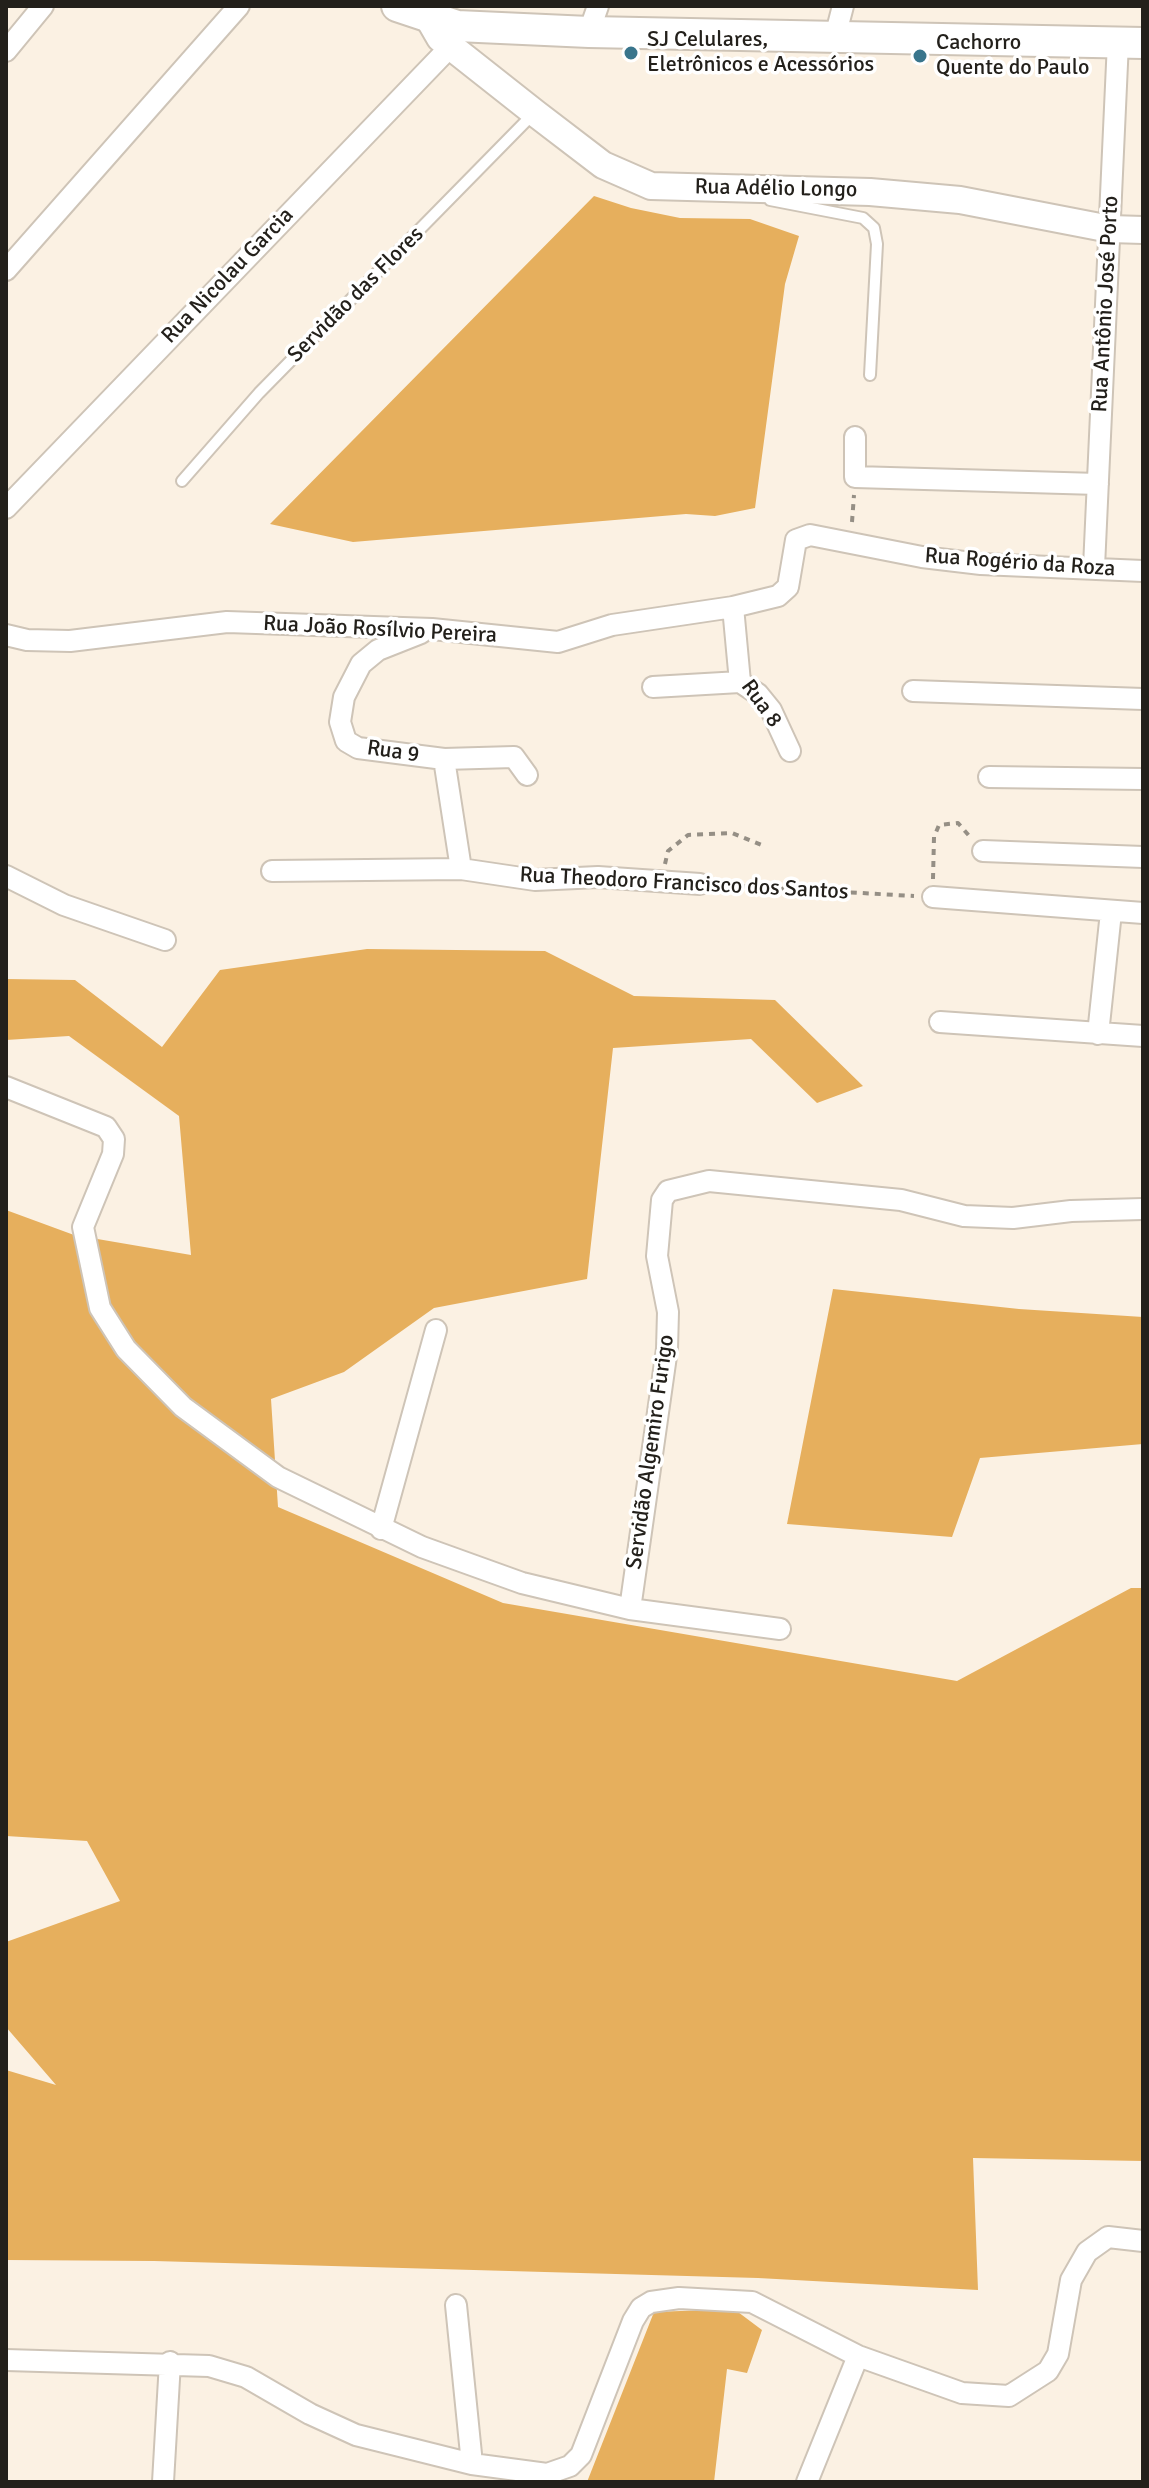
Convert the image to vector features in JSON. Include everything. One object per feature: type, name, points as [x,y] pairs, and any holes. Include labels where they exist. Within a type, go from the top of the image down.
[{"type":"main road","points":[[398,6],[446,30],[594,19],[835,37],[1131,42]]},
{"type":"street","points":[[6,51],[43,6]]},
{"type":"street","points":[[6,270],[239,6]]},
{"type":"street","points":[[835,37],[843,6]]},
{"type":"street","name":"Rua Adélio Longo","points":[[446,30],[535,113],[603,165],[651,186],[822,188],[960,200],[1110,229],[1143,230]]},
{"type":"street","name":"Rua Nicolau Garcia","points":[[6,508],[446,30]]},
{"type":"street","name":"Rua Antônio José Porto","points":[[1094,567],[1110,229],[1131,42]]},
{"type":"street","points":[[855,437],[855,477],[1098,484]]},
{"type":"street","name":"Rua João Rosílvio Pereira","points":[[6,635],[27,640],[70,641],[227,622],[432,629],[558,642],[612,625],[733,607],[778,596],[788,587],[796,540],[810,535],[850,544]]},
{"type":"street","name":"Rua Rogério da Roza","points":[[850,544],[981,564],[1143,571]]},
{"type":"street","name":"Rua 8","points":[[733,607],[740,682],[758,694],[771,710],[790,751]]},
{"type":"street","name":"Rua 9","points":[[432,629],[378,650],[361,664],[344,697],[340,722],[346,741],[358,748],[444,759],[461,869]]},
{"type":"street","points":[[653,687],[740,682]]},
{"type":"street","points":[[913,691],[1143,699]]},
{"type":"street","points":[[444,759],[514,757],[527,775]]},
{"type":"street","points":[[989,777],[1143,779]]},
{"type":"street","points":[[983,851],[1143,857]]},
{"type":"street","name":"Rua Theodoro Francisco dos Santos","points":[[272,871],[461,869],[535,880],[598,877],[700,884]]},
{"type":"street","points":[[6,876],[64,905],[165,940]]},
{"type":"street","points":[[933,897],[1143,913]]},
{"type":"street","points":[[1098,1034],[1111,912]]},
{"type":"street","points":[[940,1022],[1143,1036]]},
{"type":"street","points":[[6,1087],[106,1127],[114,1139],[113,1154],[83,1227],[100,1308],[126,1349],[183,1407],[278,1477],[381,1529],[522,1583],[630,1609],[780,1629]]},
{"type":"street","name":"Servidão Algemiro Furigo","points":[[630,1609],[669,1329],[657,1256],[662,1200],[668,1191],[709,1181],[901,1200],[964,1216],[1013,1218],[1071,1211],[1143,1209]]},
{"type":"street","points":[[381,1529],[436,1330]]},
{"type":"street","points":[[6,2360],[170,2362],[209,2366],[246,2377],[310,2414],[356,2435],[472,2464],[547,2474],[570,2466],[581,2455],[633,2321],[641,2308],[664,2299],[752,2302],[858,2356],[962,2393],[1009,2396],[1048,2371],[1058,2354],[1071,2280],[1087,2252],[1108,2237],[1143,2241]]},
{"type":"street","points":[[456,2305],[472,2464]]},
{"type":"street","points":[[807,2482],[858,2356]]},
{"type":"street","points":[[163,2482],[170,2362]]},
{"type":"lane","name":"Servidão das Flores","points":[[182,481],[259,393],[535,113]]},
{"type":"lane","points":[[701,188],[870,222],[877,244],[870,375]]},
{"type":"path","points":[[850,544],[855,477]]},
{"type":"path","points":[[933,897],[933,846],[939,825],[958,823],[977,849],[983,851]]},
{"type":"path","points":[[661,882],[668,851],[688,835],[732,833],[764,846]]},
{"type":"path","name":"Rua Theodoro Francisco dos Santos","points":[[700,884],[933,897]]},
{"type":"shaded area","points":[[594,196],[631,208],[680,218],[750,219],[799,236],[785,284],[755,508],[715,516],[686,514],[353,542],[270,524]]},
{"type":"shaded area","points":[[367,949],[545,951],[634,996],[775,1000],[863,1086],[817,1103],[751,1039],[613,1048],[587,1279],[434,1308],[344,1372],[271,1399],[278,1507],[503,1603],[957,1681],[1131,1588],[1143,1588],[1143,2161],[973,2158],[978,2290],[758,2278],[154,2261],[6,2260],[6,2070],[56,2085],[6,2027],[6,1942],[120,1901],[87,1841],[6,1836],[6,1210],[74,1235],[191,1255],[179,1116],[69,1036],[6,1040],[6,979],[75,980],[162,1047],[220,970]]},
{"type":"shaded area","points":[[833,1289],[1019,1309],[1143,1317],[1143,1444],[980,1458],[952,1537],[787,1524]]},
{"type":"shaded area","points":[[734,2309],[762,2330],[747,2373],[727,2369],[714,2482],[587,2482],[654,2312]]},
{"type":"place","name":"SJ Celulares, Eletrônicos e Acessórios","points":[[631,53]]},
{"type":"place","name":"Cachorro Quente do Paulo","points":[[920,56]]}]
